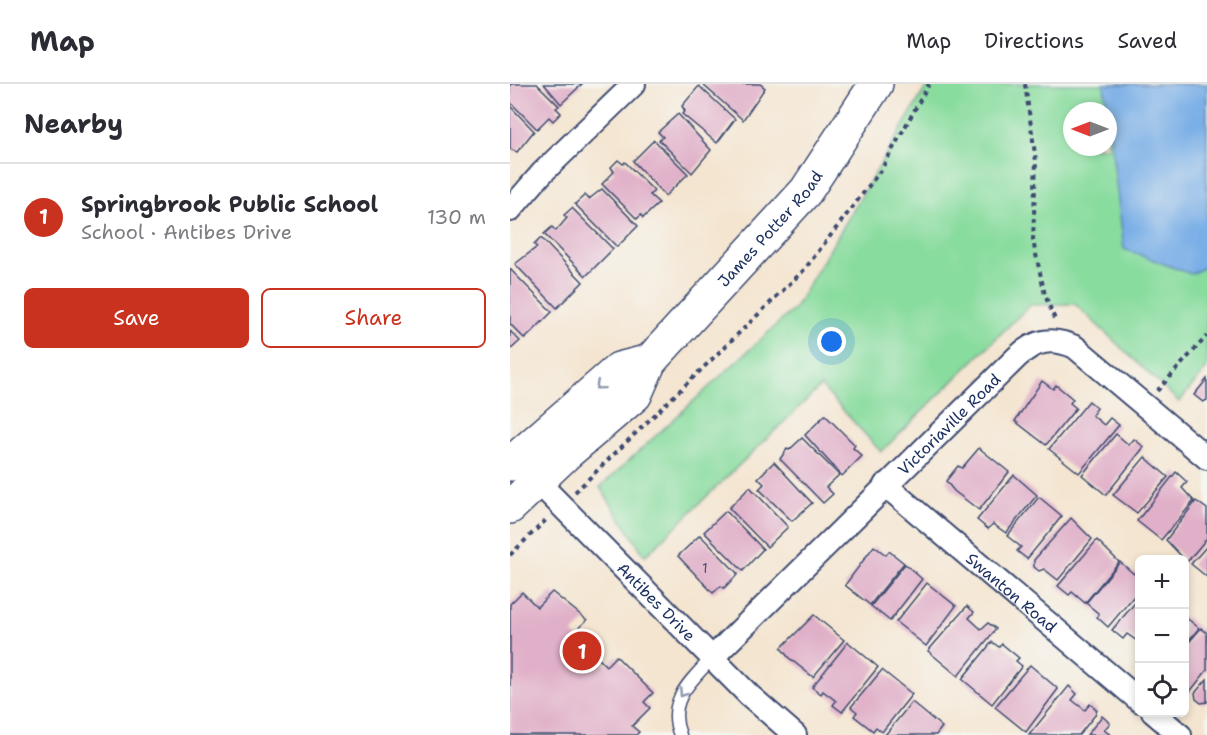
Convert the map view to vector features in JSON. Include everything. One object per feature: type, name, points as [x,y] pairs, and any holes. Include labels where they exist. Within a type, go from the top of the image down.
[{"type":"main road","name":"James Potter Road","points":[[510,507],[519,465],[635,395],[650,361],[806,191],[876,84]]},
{"type":"street","points":[[510,210],[542,174],[634,84]]},
{"type":"street","name":"Victoriaville Road","points":[[712,658],[1026,348],[1050,340],[1063,342]]},
{"type":"street","points":[[1063,342],[1075,347],[1207,458]]},
{"type":"street","name":"Antibes Drive","points":[[519,465],[712,658],[795,735]]},
{"type":"street","name":"Swanton Road","points":[[885,485],[1135,697]]},
{"type":"street","points":[[1159,717],[1180,735]]},
{"type":"lane","points":[[680,735],[675,710],[679,695],[712,658]]},
{"type":"path","points":[[591,477],[804,270],[881,170],[929,84]]},
{"type":"path","points":[[1025,84],[1036,161],[1033,241],[1046,295],[1063,342]]},
{"type":"path","points":[[1145,405],[1207,336]]},
{"type":"path","points":[[510,555],[527,538]]},
{"type":"green space","points":[[928,84],[1207,84],[1207,368],[1179,402],[1075,304],[1030,305],[881,452],[821,386],[645,556],[600,487],[795,308]]},
{"type":"water","points":[[1104,84],[1207,84],[1207,266],[1191,274],[1124,249],[1113,156],[1117,156],[1117,102],[1106,102]]},
{"type":"building","points":[[510,84],[537,84],[559,106],[556,108],[561,113],[553,121],[549,117],[537,129],[510,102]]},
{"type":"building","points":[[544,84],[582,84],[561,104]]},
{"type":"building","points":[[702,84],[760,84],[765,88],[743,120]]},
{"type":"building","points":[[699,86],[735,119],[717,143],[682,114],[685,111],[682,106]]},
{"type":"building","points":[[510,106],[534,131],[517,152],[510,149]]},
{"type":"building","points":[[678,114],[711,150],[692,173],[659,140],[663,137],[658,132]]},
{"type":"building","points":[[654,140],[688,174],[665,196],[633,161]]},
{"type":"building","points":[[618,160],[623,164],[625,162],[654,191],[650,195],[659,203],[643,218],[641,215],[637,219],[602,184],[614,172],[611,167]]},
{"type":"building","points":[[602,189],[638,226],[617,247],[575,204],[585,195],[589,199]]},
{"type":"building","points":[[572,208],[613,249],[586,276],[544,234],[552,227],[556,231],[567,218],[564,215]]},
{"type":"building","points":[[541,238],[583,282],[557,308],[515,264],[537,247],[534,245]]},
{"type":"building","points":[[510,269],[552,312],[525,339],[510,324]]},
{"type":"building","points":[[510,331],[520,341],[510,350]]},
{"type":"building","points":[[1207,379],[1207,400],[1203,402],[1194,395]]},
{"type":"building","points":[[1042,381],[1053,389],[1056,385],[1073,399],[1070,403],[1076,408],[1046,445],[1015,421]]},
{"type":"building","points":[[1089,401],[1097,408],[1092,415],[1104,425],[1110,418],[1119,425],[1079,473],[1049,449]]},
{"type":"building","points":[[825,415],[855,445],[853,448],[862,456],[842,476],[805,435]]},
{"type":"building","points":[[1116,434],[1129,445],[1134,439],[1144,447],[1106,495],[1082,475]]},
{"type":"building","points":[[802,438],[839,475],[826,487],[833,494],[823,503],[780,459],[787,449],[789,450]]},
{"type":"building","points":[[979,448],[1009,472],[979,510],[954,491],[946,481],[958,466],[962,468]]},
{"type":"building","points":[[1145,457],[1168,477],[1137,513],[1113,495]]},
{"type":"building","points":[[774,462],[812,503],[792,521],[759,489],[764,484],[758,478]]},
{"type":"building","points":[[1176,472],[1187,482],[1182,488],[1194,501],[1161,540],[1137,521]]},
{"type":"building","points":[[1014,475],[1037,495],[1006,533],[993,524],[988,529],[977,520]]},
{"type":"building","points":[[750,487],[788,527],[767,547],[729,508]]},
{"type":"building","points":[[1039,497],[1062,516],[1027,559],[1017,551],[1021,547],[1007,536]]},
{"type":"building","points":[[1196,501],[1207,509],[1207,538],[1189,560],[1189,555],[1180,555],[1166,540]]},
{"type":"building","points":[[726,511],[763,549],[743,571],[704,532]]},
{"type":"building","points":[[1071,518],[1092,539],[1058,580],[1044,569],[1039,571],[1034,567],[1034,560]]},
{"type":"building","points":[[700,535],[738,574],[724,588],[721,586],[713,593],[678,556]]},
{"type":"building","points":[[1097,540],[1119,562],[1085,603],[1072,592],[1069,595],[1058,586]]},
{"type":"building","points":[[874,546],[886,555],[889,551],[904,563],[870,605],[845,585]]},
{"type":"building","points":[[1207,546],[1207,577],[1191,564]]},
{"type":"building","points":[[1120,562],[1135,573],[1135,595],[1108,627],[1097,617],[1099,614],[1086,603]]},
{"type":"building","points":[[905,564],[922,579],[890,621],[871,606]]},
{"type":"building","points":[[927,583],[956,606],[926,646],[896,622]]},
{"type":"building","points":[[522,592],[537,607],[552,592],[587,620],[573,633],[606,666],[616,656],[653,693],[644,702],[650,708],[632,726],[639,732],[636,735],[510,735],[510,604]]},
{"type":"building","points":[[1135,603],[1135,640],[1127,634],[1123,639],[1112,630]]},
{"type":"building","points":[[967,606],[974,612],[969,618],[981,629],[988,623],[996,629],[958,676],[928,651]]},
{"type":"building","points":[[814,615],[844,640],[813,677],[789,658],[781,648]]},
{"type":"building","points":[[1189,620],[1199,628],[1189,640]]},
{"type":"building","points":[[1201,628],[1207,633],[1207,670],[1189,693],[1189,663],[1189,642]]},
{"type":"building","points":[[848,642],[878,667],[842,712],[833,705],[836,701],[823,691],[821,694],[812,687]]},
{"type":"building","points":[[992,642],[999,647],[1002,644],[1019,658],[1016,661],[1022,666],[992,704],[962,679]]},
{"type":"building","points":[[1030,665],[1058,689],[1026,732],[995,707]]},
{"type":"building","points":[[882,670],[912,694],[882,732],[876,727],[873,731],[854,716],[857,712],[851,707]]},
{"type":"building","points":[[1207,679],[1207,702],[1201,703],[1196,699],[1195,693]]},
{"type":"building","points":[[1069,686],[1077,694],[1072,700],[1085,710],[1090,704],[1097,710],[1079,735],[1029,735]]},
{"type":"building","points":[[912,702],[942,727],[936,735],[885,735]]},
{"type":"building","points":[[1102,716],[1110,723],[1104,730],[1111,735],[1087,735]]},
{"type":"place","name":"Springbrook Public School","points":[[582,651]]}]
